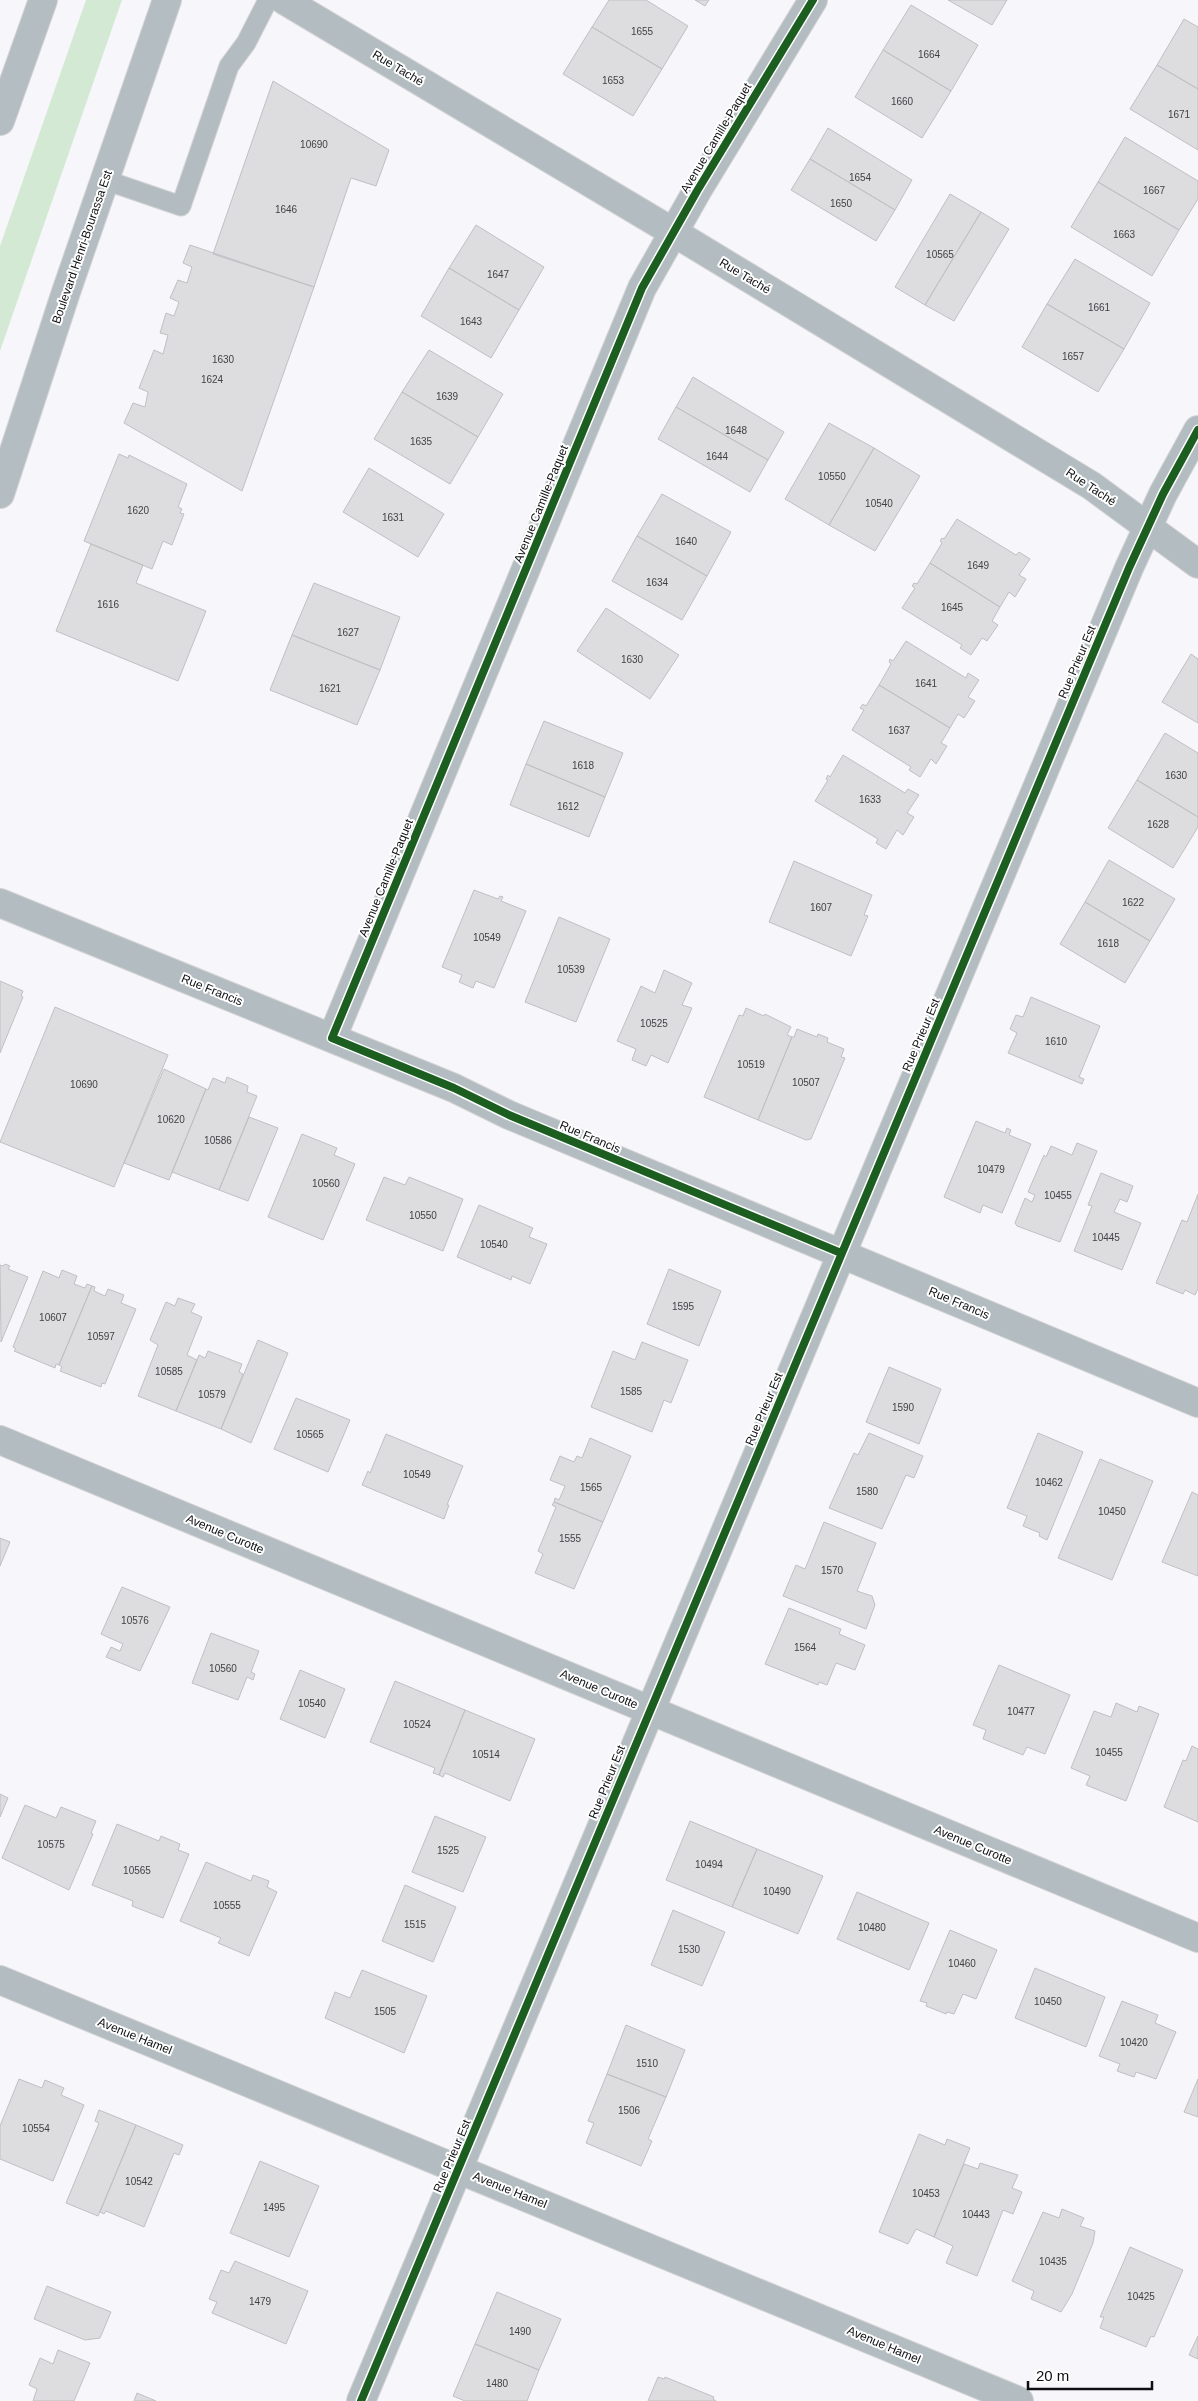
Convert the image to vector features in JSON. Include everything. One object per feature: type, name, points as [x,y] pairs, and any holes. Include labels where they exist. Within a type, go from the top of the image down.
[{"type":"main road","points":[[0,121],[43,0]]},
{"type":"main road","name":"Boulevard Henri-Bourassa Est","points":[[0,494],[63,301],[166,0]]},
{"type":"street","name":"Rue Taché","points":[[284,0],[673,232],[1092,486],[1198,564]]},
{"type":"street","name":"Avenue Camille-Paquet","points":[[332,1038],[642,288],[673,232],[813,0]]},
{"type":"street","name":"Rue Prieur Est","points":[[361,2401],[649,1710],[1147,528],[1198,430]]},
{"type":"street","name":"Rue Francis","points":[[0,903],[454,1088],[508,1115],[1198,1403]]},
{"type":"street","name":"Avenue Curotte","points":[[0,1440],[1198,1938]]},
{"type":"street","name":"Avenue Hamel","points":[[0,1980],[1020,2401]]},
{"type":"lane","points":[[105,180],[181,206],[229,66],[246,42],[268,0]]},
{"type":"green space","points":[[86,0],[122,0],[0,351],[0,246]]},
{"type":"building","points":[[609,0],[646,0],[688,26],[662,69],[592,27]]},
{"type":"building","points":[[695,0],[709,0],[705,6]]},
{"type":"building","points":[[948,0],[1007,0],[992,25]]},
{"type":"building","points":[[911,5],[978,45],[951,91],[883,50]]},
{"type":"building","points":[[1184,19],[1198,27],[1198,89],[1157,65]]},
{"type":"building","points":[[592,27],[662,69],[633,116],[563,74]]},
{"type":"building","points":[[883,50],[951,91],[922,138],[855,97]]},
{"type":"building","points":[[1157,65],[1198,89],[1198,150],[1130,109]]},
{"type":"building","points":[[273,81],[389,150],[376,186],[351,178],[314,287],[213,254]]},
{"type":"building","points":[[828,128],[912,180],[895,210],[810,159]]},
{"type":"building","points":[[1125,137],[1198,181],[1198,199],[1179,230],[1098,182]]},
{"type":"building","points":[[810,159],[895,210],[876,241],[791,190]]},
{"type":"building","points":[[1098,182],[1179,230],[1152,276],[1071,227]]},
{"type":"building","points":[[950,194],[981,212],[925,305],[895,287]]},
{"type":"building","points":[[981,212],[1009,229],[954,321],[925,305]]},
{"type":"building","points":[[476,225],[544,267],[519,310],[449,268]]},
{"type":"building","points":[[190,245],[314,287],[242,491],[124,423],[133,403],[145,407],[148,392],[139,388],[154,350],[163,354],[168,335],[160,333],[166,313],[174,316],[179,302],[170,298],[178,280],[187,283],[192,267],[183,263]]},
{"type":"building","points":[[1075,259],[1150,303],[1124,349],[1047,304]]},
{"type":"building","points":[[449,268],[519,310],[491,358],[421,316]]},
{"type":"building","points":[[1047,304],[1124,349],[1098,392],[1022,347]]},
{"type":"building","points":[[429,350],[503,394],[478,437],[402,392]]},
{"type":"building","points":[[693,377],[784,432],[768,460],[676,407]]},
{"type":"building","points":[[402,392],[478,437],[450,484],[374,439]]},
{"type":"building","points":[[676,407],[768,460],[750,492],[658,439]]},
{"type":"building","points":[[829,423],[874,448],[829,525],[785,499]]},
{"type":"building","points":[[874,448],[920,476],[875,551],[829,525]]},
{"type":"building","points":[[119,454],[128,458],[129,455],[187,484],[178,507],[182,509],[180,513],[184,514],[172,545],[163,541],[152,569],[84,541]]},
{"type":"building","points":[[369,468],[444,514],[418,557],[343,512]]},
{"type":"building","points":[[662,494],[731,532],[707,576],[637,536]]},
{"type":"building","points":[[957,519],[1016,555],[1019,552],[1030,559],[1019,575],[1026,579],[1015,597],[1009,592],[1000,607],[930,563],[942,543],[940,541],[942,538],[944,539]]},
{"type":"building","points":[[637,536],[707,576],[682,620],[612,581]]},
{"type":"building","points":[[91,544],[143,565],[136,583],[206,611],[178,681],[56,631]]},
{"type":"building","points":[[930,563],[1000,607],[992,621],[998,625],[987,641],[982,638],[971,655],[960,648],[962,645],[902,608],[915,588],[912,586],[914,583],[917,584]]},
{"type":"building","points":[[314,583],[400,617],[380,670],[292,635]]},
{"type":"building","points":[[606,608],[679,655],[650,699],[577,651]]},
{"type":"building","points":[[292,635],[380,670],[357,725],[270,690]]},
{"type":"building","points":[[906,641],[966,678],[968,673],[979,680],[968,697],[975,701],[964,718],[958,714],[950,728],[879,685],[891,664],[889,662],[890,659],[893,661]]},
{"type":"building","points":[[1191,654],[1198,659],[1198,723],[1162,702]]},
{"type":"building","points":[[879,685],[950,728],[941,743],[947,746],[936,764],[931,759],[920,777],[909,770],[911,767],[852,730],[864,710],[860,708],[863,704],[866,706]]},
{"type":"building","points":[[544,721],[623,753],[605,797],[526,764]]},
{"type":"building","points":[[1165,733],[1198,753],[1198,817],[1137,780]]},
{"type":"building","points":[[843,755],[905,793],[908,789],[919,795],[907,813],[914,817],[903,835],[897,830],[886,849],[876,843],[878,839],[815,801],[828,780],[826,779],[828,775],[830,777]]},
{"type":"building","points":[[526,764],[605,797],[589,837],[510,805]]},
{"type":"building","points":[[1137,780],[1198,817],[1198,827],[1173,868],[1108,828]]},
{"type":"building","points":[[1109,860],[1175,899],[1150,941],[1085,902]]},
{"type":"building","points":[[794,861],[872,895],[864,915],[868,916],[851,956],[769,922]]},
{"type":"building","points":[[474,890],[498,899],[500,896],[503,897],[501,901],[526,911],[494,988],[476,981],[473,988],[459,982],[462,975],[442,967]]},
{"type":"building","points":[[1085,902],[1150,941],[1125,983],[1060,944]]},
{"type":"building","points":[[559,917],[610,939],[576,1022],[525,1002]]},
{"type":"building","points":[[664,970],[692,983],[682,1005],[692,1008],[668,1063],[651,1055],[646,1066],[632,1060],[636,1049],[617,1041],[641,986],[655,993]]},
{"type":"building","points":[[0,981],[23,991],[21,996],[23,997],[0,1053]]},
{"type":"building","points":[[1031,997],[1100,1026],[1079,1077],[1084,1079],[1082,1084],[1008,1053],[1017,1033],[1010,1029],[1016,1015],[1023,1017]]},
{"type":"building","points":[[55,1007],[168,1055],[114,1187],[0,1142]]},
{"type":"building","points":[[746,1008],[764,1016],[765,1014],[791,1027],[787,1035],[792,1037],[758,1120],[704,1097],[739,1015],[743,1016]]},
{"type":"building","points":[[797,1029],[817,1037],[818,1034],[828,1038],[827,1042],[844,1049],[841,1057],[845,1058],[811,1139],[806,1140],[758,1120]]},
{"type":"building","points":[[164,1069],[206,1089],[169,1180],[124,1163]]},
{"type":"building","points":[[227,1077],[248,1086],[247,1092],[257,1096],[219,1190],[172,1172],[206,1089],[208,1090],[213,1078],[225,1083]]},
{"type":"building","points":[[249,1117],[278,1128],[248,1201],[219,1190]]},
{"type":"building","points":[[976,1121],[1005,1133],[1007,1128],[1011,1130],[1009,1135],[1031,1144],[1002,1213],[983,1205],[980,1213],[944,1197]]},
{"type":"building","points":[[302,1134],[337,1148],[334,1155],[355,1164],[323,1240],[268,1217]]},
{"type":"building","points":[[1077,1143],[1097,1151],[1060,1242],[1017,1226],[1015,1223],[1025,1198],[1032,1202],[1035,1195],[1028,1192],[1044,1155],[1046,1157],[1051,1146],[1072,1155]]},
{"type":"building","points":[[1101,1173],[1133,1186],[1127,1202],[1120,1199],[1114,1212],[1141,1223],[1122,1270],[1074,1251],[1092,1206],[1088,1205]]},
{"type":"building","points":[[384,1177],[405,1185],[409,1177],[463,1199],[443,1251],[366,1220]]},
{"type":"building","points":[[1198,1194],[1198,1289],[1195,1295],[1185,1290],[1183,1294],[1156,1283],[1182,1220],[1187,1222]]},
{"type":"building","points":[[479,1205],[533,1228],[529,1237],[547,1244],[530,1284],[512,1276],[511,1280],[457,1257]]},
{"type":"building","points":[[5,1264],[10,1266],[8,1269],[28,1277],[1,1342],[0,1265],[3,1266]]},
{"type":"building","points":[[669,1269],[721,1291],[699,1346],[647,1324]]},
{"type":"building","points":[[62,1270],[77,1276],[74,1284],[85,1288],[87,1284],[92,1286],[59,1365],[56,1364],[55,1368],[14,1351],[16,1349],[13,1347],[43,1271],[59,1278]]},
{"type":"building","points":[[92,1286],[95,1287],[94,1291],[105,1296],[108,1289],[124,1295],[121,1303],[136,1309],[105,1384],[102,1383],[101,1387],[60,1371],[62,1367],[59,1365]]},
{"type":"building","points":[[178,1298],[195,1304],[191,1312],[202,1317],[187,1355],[197,1360],[176,1411],[138,1396],[158,1345],[150,1340],[166,1302],[175,1306]]},
{"type":"building","points":[[258,1340],[288,1353],[251,1443],[221,1429]]},
{"type":"building","points":[[642,1342],[688,1360],[671,1403],[664,1400],[652,1432],[591,1407],[613,1351],[635,1360]]},
{"type":"building","points":[[208,1351],[242,1364],[239,1372],[243,1374],[221,1429],[176,1411],[199,1355],[205,1358]]},
{"type":"building","points":[[889,1367],[941,1389],[919,1444],[866,1422]]},
{"type":"building","points":[[296,1398],[350,1420],[328,1472],[274,1449]]},
{"type":"building","points":[[869,1433],[923,1456],[914,1478],[906,1475],[882,1529],[829,1508],[854,1453],[858,1455]]},
{"type":"building","points":[[1038,1433],[1083,1452],[1047,1540],[1039,1536],[1040,1533],[1023,1526],[1027,1516],[1007,1508]]},
{"type":"building","points":[[386,1434],[463,1466],[447,1505],[449,1505],[444,1519],[362,1485],[368,1471],[370,1473]]},
{"type":"building","points":[[590,1438],[631,1456],[603,1522],[554,1502],[555,1498],[559,1500],[565,1486],[550,1480],[560,1456],[574,1462],[577,1456],[582,1458]]},
{"type":"building","points":[[1100,1459],[1153,1481],[1112,1580],[1058,1558]]},
{"type":"building","points":[[1192,1492],[1198,1495],[1198,1576],[1162,1562]]},
{"type":"building","points":[[554,1502],[603,1522],[574,1589],[535,1573],[543,1554],[538,1551],[556,1507],[552,1505]]},
{"type":"building","points":[[824,1522],[876,1543],[857,1591],[872,1596],[875,1605],[866,1629],[783,1596],[796,1565],[805,1569]]},
{"type":"building","points":[[0,1538],[10,1542],[0,1566]]},
{"type":"building","points":[[122,1587],[170,1607],[140,1671],[106,1657],[111,1647],[120,1651],[123,1644],[101,1634]]},
{"type":"building","points":[[789,1608],[841,1629],[839,1634],[865,1645],[855,1670],[836,1663],[827,1685],[819,1682],[818,1685],[765,1664]]},
{"type":"building","points":[[211,1633],[259,1651],[251,1672],[255,1674],[253,1680],[247,1677],[238,1700],[192,1683]]},
{"type":"building","points":[[999,1665],[1070,1695],[1045,1754],[1027,1747],[1023,1755],[983,1739],[986,1730],[973,1725]]},
{"type":"building","points":[[300,1670],[345,1689],[325,1738],[280,1719]]},
{"type":"building","points":[[395,1681],[465,1710],[439,1775],[433,1773],[435,1768],[370,1742]]},
{"type":"building","points":[[1116,1703],[1137,1712],[1139,1706],[1159,1714],[1126,1801],[1086,1785],[1090,1776],[1071,1768],[1094,1711],[1111,1717]]},
{"type":"building","points":[[465,1710],[535,1739],[510,1801],[445,1773],[443,1777],[439,1775]]},
{"type":"building","points":[[1192,1746],[1198,1749],[1198,1822],[1164,1807],[1183,1760],[1186,1761]]},
{"type":"building","points":[[0,1794],[8,1798],[0,1817]]},
{"type":"building","points":[[25,1805],[56,1818],[61,1807],[96,1821],[91,1833],[93,1834],[69,1890],[2,1858]]},
{"type":"building","points":[[435,1816],[486,1837],[463,1892],[412,1872]]},
{"type":"building","points":[[690,1821],[757,1849],[732,1907],[666,1880]]},
{"type":"building","points":[[117,1824],[159,1841],[161,1836],[180,1844],[178,1850],[189,1854],[163,1918],[132,1906],[133,1901],[92,1885]]},
{"type":"building","points":[[757,1849],[823,1876],[798,1934],[732,1907]]},
{"type":"building","points":[[206,1862],[251,1881],[253,1875],[269,1881],[267,1887],[277,1892],[249,1956],[218,1943],[221,1938],[180,1921]]},
{"type":"building","points":[[405,1885],[456,1907],[433,1962],[382,1941]]},
{"type":"building","points":[[857,1892],[929,1923],[909,1970],[837,1939]]},
{"type":"building","points":[[673,1910],[725,1932],[702,1986],[651,1965]]},
{"type":"building","points":[[950,1930],[997,1950],[976,1999],[963,1994],[954,2014],[947,2012],[946,2014],[926,2006],[927,2003],[920,2001]]},
{"type":"building","points":[[1035,1968],[1105,1997],[1086,2047],[1015,2018]]},
{"type":"building","points":[[362,1970],[427,1996],[404,2053],[325,2018],[335,1992],[350,1998]]},
{"type":"building","points":[[1122,2001],[1158,2015],[1155,2023],[1176,2032],[1156,2079],[1136,2072],[1134,2077],[1117,2071],[1120,2064],[1099,2056]]},
{"type":"building","points":[[626,2025],[685,2050],[666,2097],[607,2074]]},
{"type":"building","points":[[607,2074],[666,2097],[648,2139],[652,2141],[641,2166],[586,2143],[594,2123],[588,2121]]},
{"type":"building","points":[[19,2079],[42,2088],[45,2080],[64,2088],[61,2095],[84,2105],[53,2181],[0,2159],[0,2126]]},
{"type":"building","points":[[1198,2079],[1198,2117],[1184,2112]]},
{"type":"building","points":[[99,2110],[136,2125],[98,2216],[66,2203],[99,2123],[95,2121]]},
{"type":"building","points":[[136,2125],[183,2145],[179,2155],[174,2153],[144,2227],[106,2211],[104,2214],[100,2212]]},
{"type":"building","points":[[919,2134],[945,2145],[947,2139],[970,2148],[934,2237],[916,2229],[908,2244],[879,2232]]},
{"type":"building","points":[[260,2161],[319,2186],[289,2257],[230,2233]]},
{"type":"building","points":[[980,2163],[1018,2175],[1012,2188],[1022,2192],[1013,2214],[1003,2210],[977,2276],[946,2263],[953,2246],[934,2237],[964,2164],[978,2169]]},
{"type":"building","points":[[1062,2209],[1084,2218],[1080,2226],[1095,2231],[1093,2243],[1072,2294],[1061,2312],[1031,2299],[1034,2291],[1012,2281],[1043,2212],[1059,2218]]},
{"type":"building","points":[[1130,2247],[1183,2270],[1154,2337],[1151,2336],[1146,2347],[1100,2328],[1104,2317],[1100,2317]]},
{"type":"building","points":[[235,2261],[308,2291],[286,2344],[212,2313],[217,2302],[209,2299],[221,2270],[229,2273]]},
{"type":"building","points":[[47,2286],[111,2312],[100,2338],[85,2340],[34,2319]]},
{"type":"building","points":[[497,2292],[561,2319],[539,2370],[475,2344]]},
{"type":"building","points":[[1198,2336],[1198,2359],[1189,2355]]},
{"type":"building","points":[[475,2344],[539,2370],[527,2401],[465,2401],[453,2396]]},
{"type":"building","points":[[58,2350],[90,2363],[74,2401],[33,2401],[37,2389],[29,2385],[40,2358],[53,2364]]},
{"type":"building","points":[[658,2377],[664,2379],[665,2377],[714,2397],[713,2399],[716,2401],[648,2401]]},
{"type":"building","points":[[137,2393],[156,2401],[134,2401]]},
{"type":"cycle path","points":[[813,0],[697,191],[642,288],[332,1038],[454,1088],[509,1115],[841,1253]]},
{"type":"cycle path","points":[[361,2401],[1129,568],[1163,494],[1198,430]]}]
